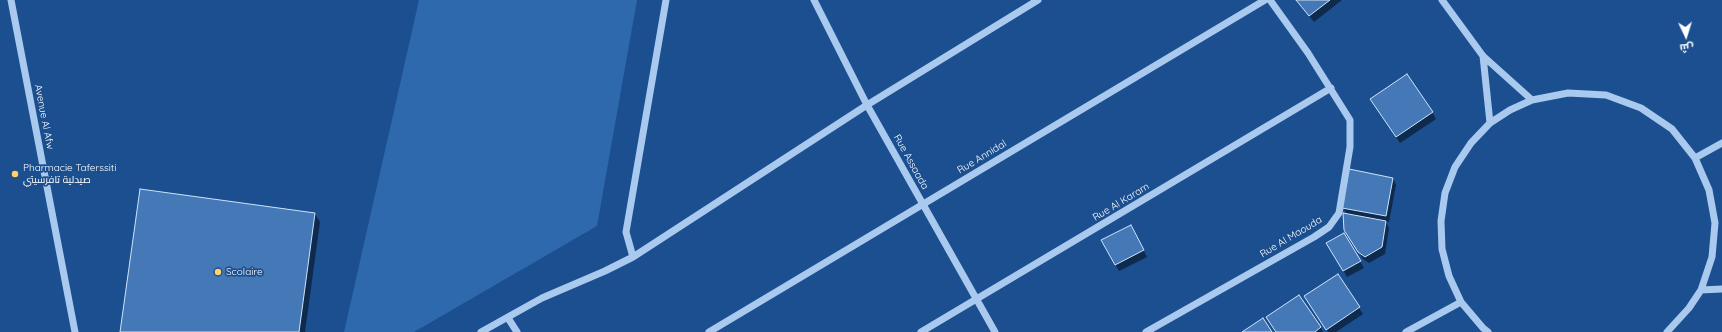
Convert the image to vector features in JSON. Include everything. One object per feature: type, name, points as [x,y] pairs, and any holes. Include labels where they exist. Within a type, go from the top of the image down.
[{"type":"street","name":"Avenue Al Afw","points":[[12,0],[75,332]]},
{"type":"street","points":[[633,256],[626,232],[666,0]]},
{"type":"street","name":"Rue Assaada","points":[[814,0],[867,105],[995,332]]},
{"type":"street","points":[[481,332],[542,298],[605,271],[633,256],[867,105],[1038,0]]},
{"type":"street","name":"Rue Annidal","points":[[710,332],[1265,0]]},
{"type":"street","name":"Rue Al Maouda","points":[[1146,332],[1314,237],[1333,222],[1339,213],[1350,147],[1350,120],[1331,88],[1270,0]]},
{"type":"street","points":[[1442,0],[1483,56],[1532,100]]},
{"type":"street","points":[[1483,56],[1490,123]]},
{"type":"street","name":"Rue Al Karam","points":[[921,332],[1331,88]]},
{"type":"street","points":[[1488,332],[1461,302],[1449,276],[1442,249],[1441,221],[1445,193],[1455,167],[1471,143],[1490,123],[1510,110],[1532,100],[1568,93],[1606,95],[1641,108],[1672,129],[1695,158],[1709,190],[1715,224],[1712,258],[1701,290],[1689,308],[1667,332]]},
{"type":"street","points":[[1695,158],[1722,143]]},
{"type":"street","points":[[1701,290],[1722,289]]},
{"type":"street","points":[[1406,332],[1461,302]]},
{"type":"street","points":[[508,318],[517,332]]},
{"type":"shaded area","points":[[419,0],[637,0],[597,226],[414,332],[344,332]]},
{"type":"building","points":[[1296,0],[1330,0],[1309,16]]},
{"type":"building","points":[[1407,74],[1433,112],[1396,137],[1370,99]]},
{"type":"building","points":[[1349,169],[1393,178],[1386,216],[1342,208]]},
{"type":"building","name":"Scolaire","points":[[140,189],[315,213],[299,332],[120,332]]},
{"type":"building","points":[[1343,213],[1386,221],[1382,247],[1365,257],[1358,252],[1344,230]]},
{"type":"building","points":[[1131,225],[1144,250],[1115,265],[1101,240]]},
{"type":"building","points":[[1344,233],[1361,261],[1343,271],[1326,243]]},
{"type":"building","points":[[1338,274],[1360,307],[1326,330],[1304,296]]},
{"type":"building","points":[[1299,295],[1321,327],[1315,332],[1276,332],[1266,317]]},
{"type":"building","points":[[1263,318],[1272,332],[1242,332]]},
{"type":"place","name":"Pharmacie Taferssiti صيدلية تافرسيتي","points":[[15,174]]},
{"type":"place","name":"Scolaire","points":[[218,272]]}]
